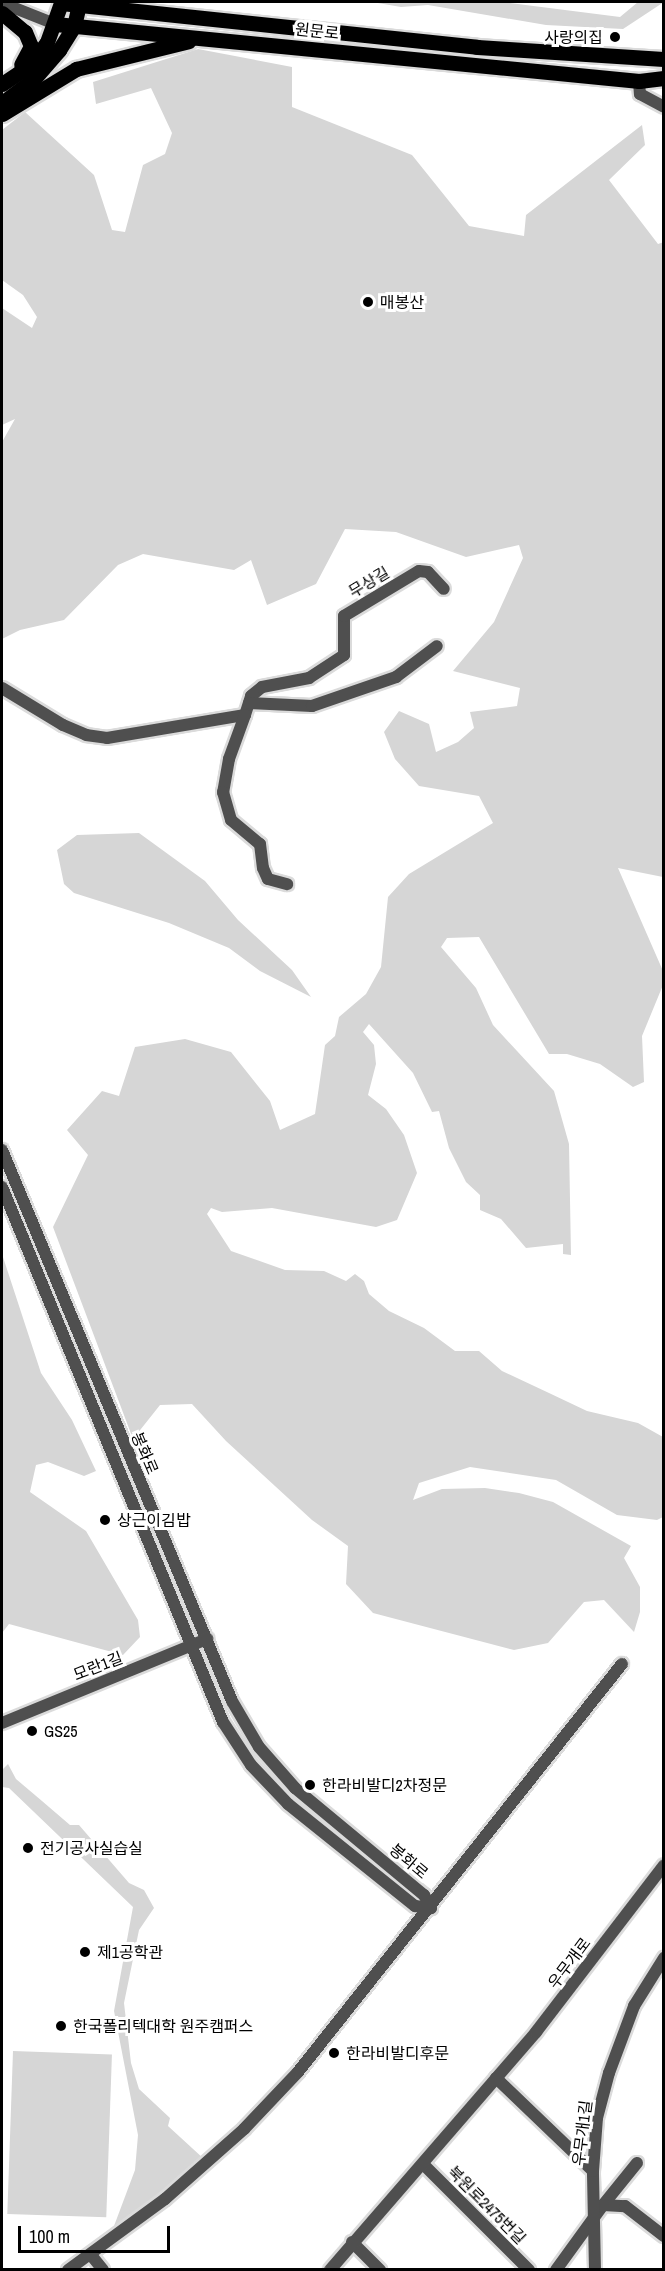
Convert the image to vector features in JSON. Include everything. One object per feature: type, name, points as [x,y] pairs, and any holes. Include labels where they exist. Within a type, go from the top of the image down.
[{"type":"main road","name":"원문로","points":[[60,2],[477,47],[663,59]]},
{"type":"main road","points":[[3,83],[29,66],[55,24],[60,2]]},
{"type":"main road","points":[[2,103],[33,80],[74,26],[79,3]]},
{"type":"main road","points":[[2,13],[20,26],[30,46],[26,60],[3,83]]},
{"type":"main road","name":"원문로","points":[[55,24],[639,81],[663,78]]},
{"type":"main road","points":[[2,114],[76,69],[206,37]]},
{"type":"street","points":[[2,3],[55,24]]},
{"type":"street","points":[[639,81],[640,94],[663,106]]},
{"type":"street","name":"무상길","points":[[247,709],[262,687],[309,678],[344,655],[344,616],[419,571],[428,572],[444,589]]},
{"type":"street","name":"무상길","points":[[2,688],[63,725],[86,735],[107,738],[247,709],[312,706],[396,677],[437,646]]},
{"type":"street","points":[[247,709],[229,759],[223,792],[231,820],[260,844],[262,868],[268,879],[287,884]]},
{"type":"street","name":"봉화로","points":[[2,1150],[232,1701],[259,1747],[296,1788],[424,1895],[431,1908]]},
{"type":"street","name":"봉화로","points":[[2,1187],[223,1722],[251,1765],[288,1804],[415,1906],[431,1908]]},
{"type":"street","name":"모란1길","points":[[2,1723],[191,1648],[207,1639]]},
{"type":"street","points":[[68,2270],[165,2199],[244,2129],[298,2072],[431,1908],[622,1664]]},
{"type":"street","name":"우무개로","points":[[330,2270],[536,2032],[663,1865]]},
{"type":"street","name":"우무개1길","points":[[595,2270],[593,2171],[597,2118],[609,2073],[634,2006],[663,1958]]},
{"type":"street","points":[[496,2078],[593,2171]]},
{"type":"street","points":[[555,2270],[637,2163]]},
{"type":"street","name":"북원로2475번길","points":[[423,2164],[529,2270]]},
{"type":"street","points":[[603,2205],[625,2206],[663,2236]]},
{"type":"street","points":[[352,2242],[380,2270]]},
{"type":"street","points":[[91,2255],[103,2270]]},
{"type":"shaded area","points":[[372,2],[503,2],[620,17],[638,2],[664,2],[623,29],[546,25],[428,5],[401,7]]},
{"type":"shaded area","points":[[198,49],[292,67],[292,107],[412,155],[469,226],[524,236],[526,215],[642,125],[645,145],[609,180],[658,244],[664,242],[663,877],[618,868],[663,971],[663,985],[642,1036],[644,1082],[633,1087],[600,1064],[567,1054],[549,1054],[479,937],[447,938],[441,947],[476,988],[493,1025],[554,1091],[569,1144],[571,1255],[563,1254],[563,1244],[526,1248],[501,1219],[480,1210],[480,1195],[466,1182],[449,1148],[439,1111],[432,1112],[413,1073],[369,1024],[363,1032],[374,1045],[376,1064],[368,1095],[386,1109],[404,1135],[417,1173],[397,1220],[376,1227],[272,1208],[222,1212],[211,1208],[207,1214],[231,1251],[285,1270],[324,1271],[346,1281],[355,1274],[364,1281],[369,1294],[389,1311],[424,1328],[455,1351],[479,1351],[502,1371],[587,1411],[638,1423],[663,1437],[663,1517],[657,1520],[617,1515],[556,1480],[470,1467],[419,1483],[413,1500],[442,1489],[485,1488],[519,1493],[553,1502],[631,1546],[624,1558],[640,1587],[640,1612],[634,1632],[604,1600],[584,1602],[548,1643],[514,1650],[373,1613],[346,1584],[348,1546],[312,1520],[226,1441],[192,1404],[160,1405],[133,1439],[53,1227],[88,1155],[67,1130],[102,1091],[119,1096],[135,1047],[185,1039],[231,1052],[270,1101],[280,1130],[315,1114],[325,1045],[335,1036],[339,1017],[366,994],[381,967],[388,897],[409,874],[493,823],[479,796],[419,786],[395,759],[384,732],[399,711],[429,724],[436,752],[458,742],[474,728],[470,712],[517,706],[520,688],[453,671],[494,622],[523,558],[519,545],[466,557],[396,532],[345,529],[316,584],[267,605],[251,560],[234,570],[143,554],[118,565],[64,620],[20,630],[2,639],[2,442],[15,419],[2,425],[2,308],[32,328],[37,317],[23,295],[2,280],[2,130],[25,112],[94,175],[112,230],[125,232],[143,165],[165,154],[172,133],[151,88],[96,104],[93,82]]},
{"type":"shaded area","points":[[139,833],[205,881],[238,920],[292,970],[311,997],[260,971],[229,948],[169,923],[74,893],[64,884],[57,850],[77,835]]},
{"type":"shaded area","points":[[2,1254],[41,1373],[72,1420],[96,1471],[84,1476],[48,1462],[36,1465],[30,1492],[86,1531],[138,1620],[140,1637],[123,1655],[9,1624],[2,1633]]},
{"type":"shaded area","points":[[8,1764],[16,1779],[70,1825],[79,1825],[129,1883],[144,1890],[154,1908],[139,1930],[124,2003],[131,2063],[139,2089],[170,2118],[168,2126],[204,2159],[111,2234],[135,2170],[138,2135],[114,2011],[133,1907],[9,1788],[2,1787],[2,1770]]},
{"type":"shaded area","points":[[13,2051],[112,2054],[106,2217],[7,2214]]},
{"type":"place","name":"사랑의집","points":[[615,37]]},
{"type":"place","name":"매봉산","points":[[368,302]]},
{"type":"place","name":"상근이김밥","points":[[105,1520]]},
{"type":"place","name":"GS25","points":[[32,1731]]},
{"type":"place","name":"한라비발디2차정문","points":[[310,1785]]},
{"type":"place","name":"전기공사실습실","points":[[28,1848]]},
{"type":"place","name":"제1공학관","points":[[85,1952]]},
{"type":"place","name":"한국폴리텍대학 원주캠퍼스","points":[[61,2026]]},
{"type":"place","name":"한라비발디후문","points":[[334,2053]]}]
